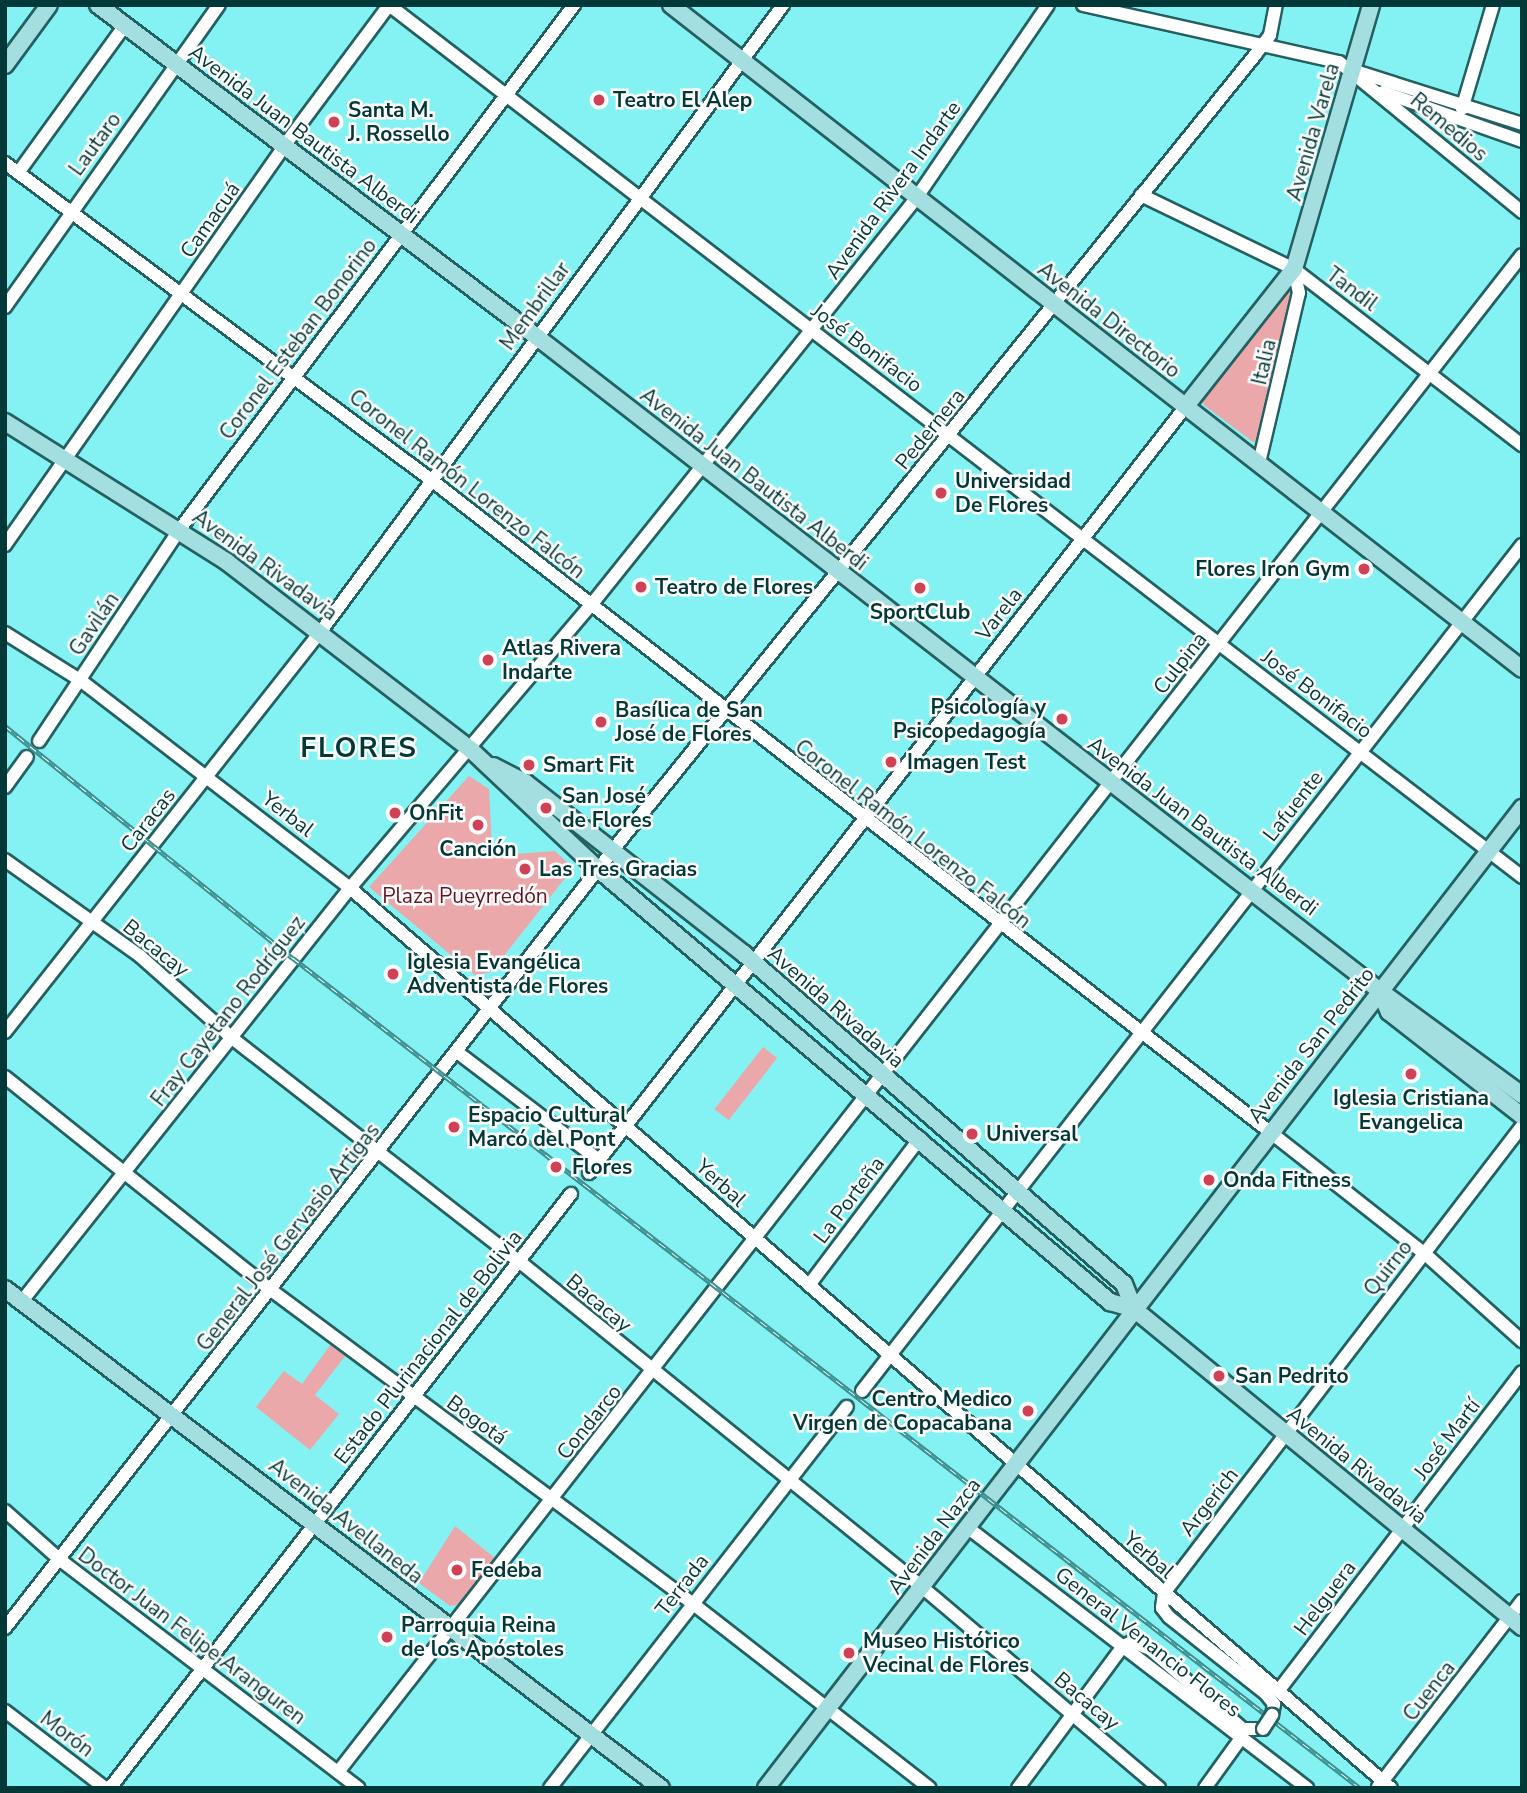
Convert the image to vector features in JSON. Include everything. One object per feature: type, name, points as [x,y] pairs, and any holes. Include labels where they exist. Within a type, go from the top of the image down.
[{"type":"main road","points":[[5,65],[49,5]]},
{"type":"main road","name":"Avenida Juan Bautista Alberdi","points":[[98,5],[537,337],[1380,991],[1522,1095]]},
{"type":"main road","name":"Avenida Directorio","points":[[671,5],[1522,669]]},
{"type":"main road","name":"Avenida Varela","points":[[1294,269],[1371,5]]},
{"type":"main road","name":"Varela","points":[[1186,406],[1294,269]]},
{"type":"main road","name":"Avenida Rivadavia","points":[[5,422],[180,529],[321,631],[470,749],[487,763],[532,811],[598,869],[920,1138],[1110,1302],[1134,1309],[1516,1622]]},
{"type":"main road","name":"Avenida Rivadavia","points":[[487,763],[526,783],[752,962],[1124,1284],[1134,1309]]},
{"type":"main road","name":"Avenida San Pedrito","points":[[1134,1309],[1522,808]]},
{"type":"main road","name":"Avenida Juan Bautista Alberdi","points":[[1380,991],[1389,1012],[1522,1115]]},
{"type":"main road","name":"Avenida Avellaneda","points":[[5,1289],[661,1788]]},
{"type":"main road","name":"Avenida Nazca","points":[[766,1788],[1134,1309]]},
{"type":"street","name":"Lautaro","points":[[5,307],[219,5]]},
{"type":"street","name":"José Bonifacio","points":[[389,5],[508,93],[1082,541],[1360,750],[1522,877]]},
{"type":"street","name":"Camacuá","points":[[5,545],[284,145],[389,5]]},
{"type":"street","name":"Coronel Esteban Bonorino","points":[[180,529],[574,5]]},
{"type":"street","name":"Membrillar","points":[[321,631],[640,195],[783,5]]},
{"type":"street","name":"Avenida Rivera Indarte","points":[[470,749],[591,605],[917,197],[1048,5]]},
{"type":"street","points":[[1083,5],[1339,62],[1352,70],[1464,103],[1522,124]]},
{"type":"street","name":"Pedernera","points":[[598,869],[1056,305],[1262,45],[1276,5]]},
{"type":"street","points":[[1459,119],[1493,5]]},
{"type":"street","points":[[18,173],[124,25]]},
{"type":"street","name":"Remedios","points":[[1352,70],[1522,212]]},
{"type":"street","points":[[1373,88],[1522,141]]},
{"type":"street","name":"Coronel Ramón Lorenzo Falcón","points":[[5,163],[181,295],[294,375],[1000,926],[1270,1132],[1424,1253],[1522,1341]]},
{"type":"street","name":"Tandil","points":[[1141,195],[1294,269],[1430,370],[1522,445]]},
{"type":"street","name":"Culpina","points":[[869,1095],[1522,255]]},
{"type":"street","name":"Italia","points":[[1259,463],[1299,293],[1294,269]]},
{"type":"street","name":"Varela","points":[[735,982],[976,678],[1186,406]]},
{"type":"street","name":"Gavilán","points":[[38,741],[180,529]]},
{"type":"street","name":"Lafuente","points":[[1001,1208],[1522,545]]},
{"type":"street","name":"Caracas","points":[[5,1032],[321,631]]},
{"type":"street","name":"Yerbal","points":[[5,632],[80,680],[350,888],[626,1124],[1015,1465],[1279,1690],[1384,1786]]},
{"type":"street","name":"Fray Cayetano Rodríguez","points":[[22,1301],[350,888],[470,749]]},
{"type":"street","points":[[5,787],[27,757]]},
{"type":"street","name":"Bacacay","points":[[5,860],[140,956],[232,1038],[377,1154],[520,1262],[652,1373],[922,1587],[1159,1788]]},
{"type":"street","name":"General José Gervasio Artigas","points":[[5,1628],[598,869]]},
{"type":"street","points":[[589,1173],[735,982]]},
{"type":"street","points":[[457,1052],[599,1160]]},
{"type":"street","name":"Bogotá","points":[[5,1077],[271,1290],[692,1602],[930,1788]]},
{"type":"street","name":"Condarco","points":[[338,1772],[869,1095]]},
{"type":"street","name":"Quirno","points":[[1285,1434],[1522,1126]]},
{"type":"street","name":"La Porteña","points":[[809,1285],[920,1138]]},
{"type":"street","name":"Estado Plurinacional de Bolivia","points":[[107,1788],[571,1194]]},
{"type":"street","points":[[862,1391],[1001,1208]]},
{"type":"street","name":"José Martí","points":[[1402,1529],[1522,1372]]},
{"type":"street","name":"Terrada","points":[[550,1788],[692,1602],[847,1407]]},
{"type":"street","name":"Argerich","points":[[1164,1593],[1285,1434]]},
{"type":"street","name":"Doctor Juan Felipe Aranguren","points":[[5,1511],[59,1559],[359,1788]]},
{"type":"street","name":"General Venancio Flores","points":[[967,1527],[1307,1788]]},
{"type":"street","name":"Helguera","points":[[1279,1690],[1402,1529]]},
{"type":"street","points":[[1018,1788],[1123,1646],[1144,1645],[1243,1729],[1263,1729],[1272,1715],[1274,1704],[1266,1694],[1169,1617],[1162,1608],[1164,1593]]},
{"type":"street","name":"Cuenca","points":[[1384,1786],[1516,1622],[1522,1601]]},
{"type":"street","name":"Morón","points":[[5,1711],[107,1788]]},
{"type":"street","points":[[1205,1788],[1241,1738]]},
{"type":"green space","points":[[1289,288],[1294,289],[1261,440],[1253,442],[1204,405],[1202,399]]},
{"type":"green space","name":"Plaza Pueyrredón","points":[[469,776],[489,789],[492,846],[503,855],[555,851],[573,868],[491,972],[475,975],[369,887]]},
{"type":"green space","points":[[763,1047],[777,1058],[729,1120],[714,1109]]},
{"type":"green space","points":[[331,1344],[346,1355],[315,1395],[339,1414],[310,1450],[256,1407],[284,1371],[302,1384]]},
{"type":"green space","name":"Fedeba","points":[[455,1526],[495,1558],[457,1605],[450,1606],[419,1583]]},
{"type":"railway","points":[[5,726],[293,958],[1360,1788]]},
{"type":"place","name":"Teatro El Alep","points":[[599,100]]},
{"type":"place","name":"Santa M. J. Rossello","points":[[334,122]]},
{"type":"place","name":"Universidad De Flores","points":[[941,493]]},
{"type":"place","name":"Flores Iron Gym","points":[[1364,569]]},
{"type":"place","name":"Teatro de Flores","points":[[641,587]]},
{"type":"place","name":"SportClub","points":[[920,588]]},
{"type":"place","name":"Atlas Rivera Indarte","points":[[488,660]]},
{"type":"place","name":"Psicología y Psicopedagogía","points":[[1062,719]]},
{"type":"place","name":"Basílica de San José de Flores","points":[[601,722]]},
{"type":"place","name":"Imagen Test","points":[[891,762]]},
{"type":"place","name":"Smart Fit","points":[[529,765]]},
{"type":"place","name":"San José de Flores","points":[[546,808]]},
{"type":"place","name":"OnFit","points":[[395,813]]},
{"type":"place","name":"Canción","points":[[478,825]]},
{"type":"place","name":"Las Tres Gracias","points":[[525,869]]},
{"type":"place","name":"Iglesia Evangélica Adventista de Flores","points":[[393,974]]},
{"type":"place","name":"Iglesia Cristiana Evangelica","points":[[1411,1074]]},
{"type":"place","name":"Espacio Cultural Marcó del Pont","points":[[454,1127]]},
{"type":"place","name":"Universal","points":[[972,1134]]},
{"type":"place","name":"Flores","points":[[556,1167]]},
{"type":"place","name":"Onda Fitness","points":[[1209,1180]]},
{"type":"place","name":"San Pedrito","points":[[1219,1376]]},
{"type":"place","name":"Centro Medico Virgen de Copacabana","points":[[1028,1411]]},
{"type":"place","name":"Fedeba","points":[[457,1570]]},
{"type":"place","name":"Parroquia Reina de los Apóstoles","points":[[387,1637]]},
{"type":"place","name":"Museo Histórico Vecinal de Flores","points":[[849,1653]]},
{"type":"district","name":"FLORES","points":[[359,748]]}]
